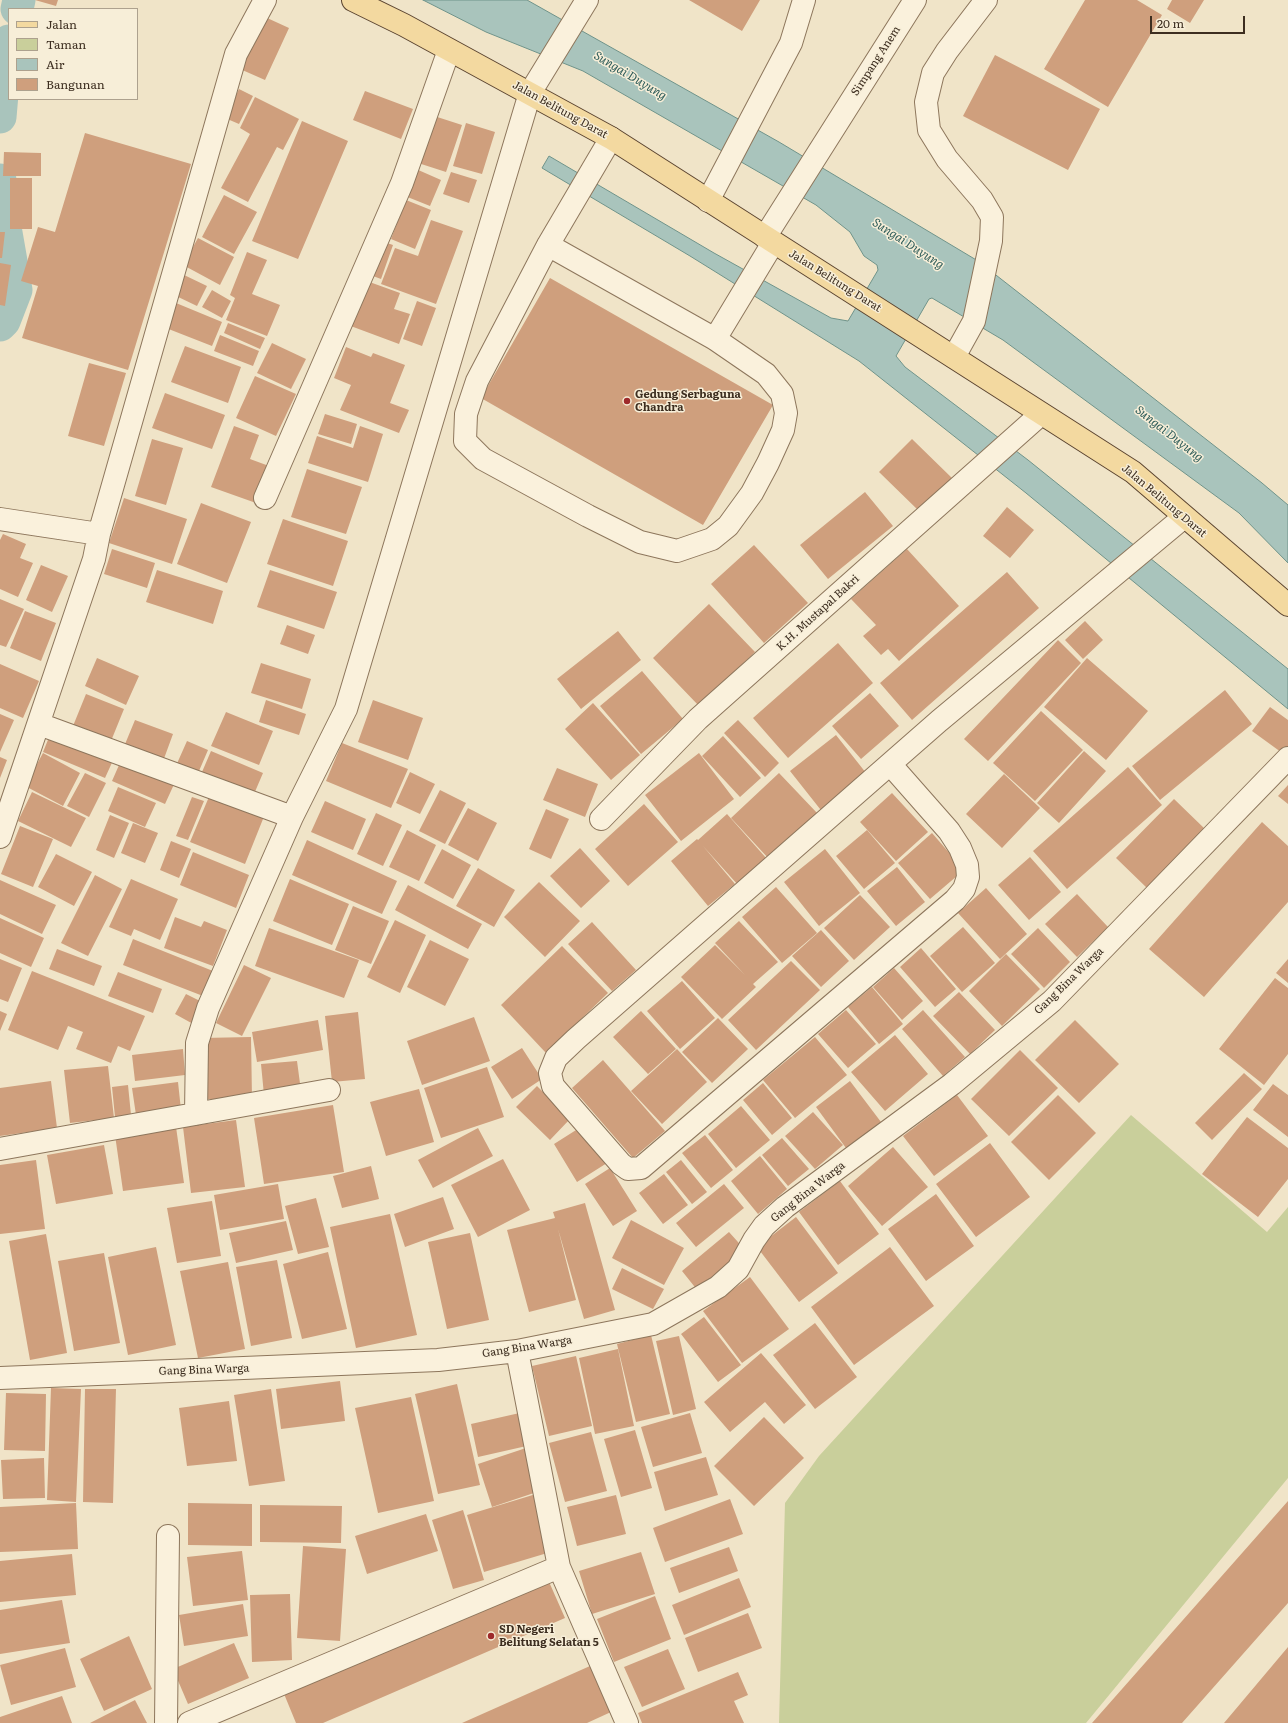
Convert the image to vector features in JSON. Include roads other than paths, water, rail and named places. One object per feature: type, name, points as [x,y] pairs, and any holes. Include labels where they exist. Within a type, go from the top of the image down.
[{"type":"main road","name":"Jalan Belitung Darat","points":[[353,0],[611,138],[769,240],[851,290],[946,351],[1041,414],[1133,472],[1288,605]]},
{"type":"street","points":[[0,837],[94,559],[99,534],[236,54],[265,0]]},
{"type":"street","points":[[708,201],[790,43],[804,0]]},
{"type":"street","name":"Simpang Anem","points":[[715,339],[769,240],[789,198],[915,0]]},
{"type":"street","points":[[946,351],[974,321],[990,241],[992,217],[982,200],[947,159],[929,130],[926,102],[933,73],[947,51],[986,0]]},
{"type":"street","points":[[196,1114],[197,1043],[208,1008],[292,817],[346,709],[530,94],[583,7]]},
{"type":"street","points":[[265,498],[402,183],[449,50]]},
{"type":"street","points":[[548,245],[715,339],[766,374],[782,394],[786,413],[783,430],[768,463],[752,493],[728,526],[712,539],[677,551],[640,542],[588,516],[483,459],[466,441],[466,414],[476,381],[548,245],[611,138]]},
{"type":"street","name":"K.H. Mustapal Bakri","points":[[601,819],[698,719],[1041,414]]},
{"type":"street","points":[[890,764],[949,830],[960,848],[967,865],[968,877],[964,889],[955,900],[641,1168],[628,1169],[621,1164],[553,1086],[550,1073],[556,1058],[938,721],[1184,517]]},
{"type":"street","points":[[0,519],[99,534]]},
{"type":"street","points":[[39,724],[292,817]]},
{"type":"street","name":"Gang Bina Warga","points":[[0,1378],[438,1360],[517,1351],[653,1324],[718,1287],[738,1269],[754,1240],[761,1231],[786,1207],[952,1084],[1052,1001],[1288,758]]},
{"type":"street","points":[[0,1149],[329,1090]]},
{"type":"street","points":[[517,1351],[559,1567],[624,1722]]},
{"type":"street","points":[[166,1723],[168,1536]]},
{"type":"street","points":[[188,1723],[559,1567]]},
{"type":"water","name":"Sungai Duyung","points":[[423,0],[527,0],[779,142],[978,261],[1262,483],[1288,505],[1288,563],[1239,513],[1003,340],[932,298],[929,299],[896,356],[905,367],[1028,460],[1288,669],[1288,709],[1026,493],[859,361],[690,256],[542,168],[549,156],[714,253],[831,318],[848,321],[878,270],[877,265],[864,256],[850,232],[816,205],[583,71],[486,32]]},
{"type":"waterway","points":[[17,8],[19,0]]},
{"type":"waterway","points":[[0,117],[5,59],[8,46]]},
{"type":"waterway","points":[[0,180],[1,204],[16,290],[4,321],[0,325]]},
{"type":"place","name":"Gedung Serbaguna Chandra","points":[[627,401]]},
{"type":"place","name":"SD Negeri Belitung Selatan 5","points":[[491,1636]]}]
